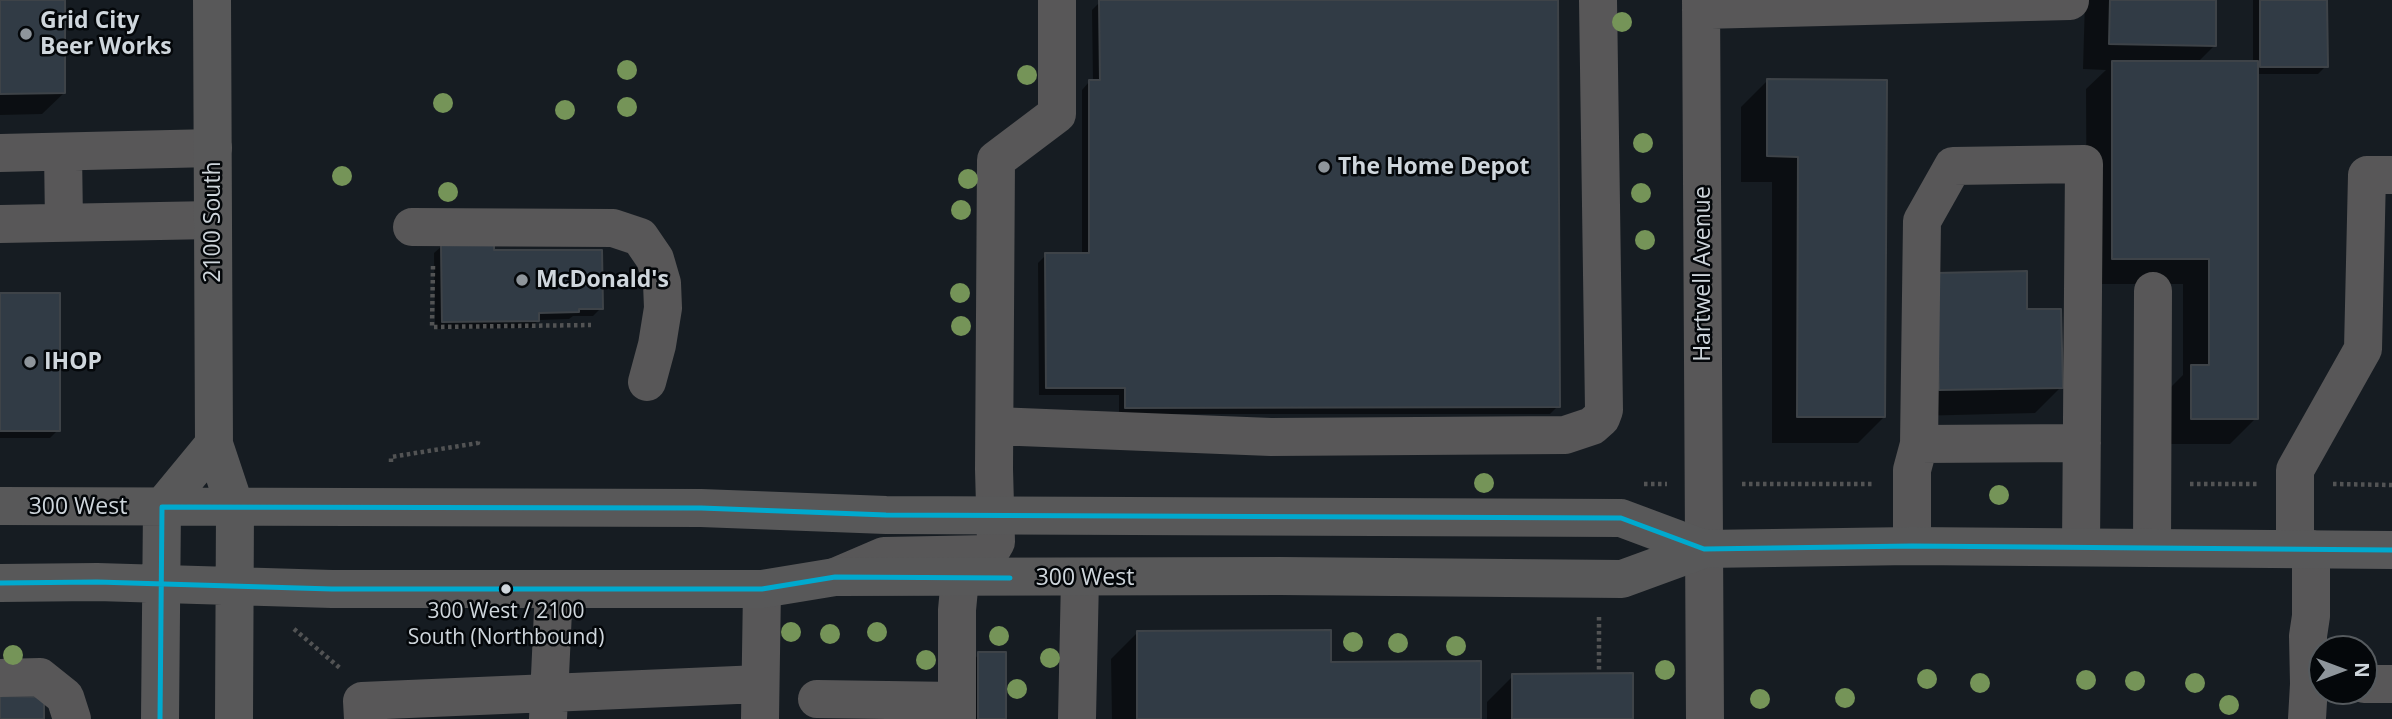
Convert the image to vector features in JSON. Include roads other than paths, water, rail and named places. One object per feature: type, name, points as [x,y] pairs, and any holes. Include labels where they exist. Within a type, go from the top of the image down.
[{"type":"main road","name":"2100 South","points":[[212,0],[214,444],[236,508],[234,719]]},
{"type":"main road","points":[[160,719],[162,507],[214,444]]},
{"type":"main road","name":"300 West","points":[[0,506],[701,508],[995,516],[1621,518],[1704,549]]},
{"type":"main road","name":"300 West","points":[[0,583],[97,582],[332,589],[762,589],[835,577],[1294,576],[1622,579],[1704,549],[2081,547],[2392,550]]},
{"type":"street","points":[[835,577],[884,556],[989,554],[996,542],[996,160],[1057,114],[1057,0]]},
{"type":"street","points":[[995,426],[1270,436],[1565,435],[1592,426],[1601,418],[1604,410],[1598,0]]},
{"type":"street","points":[[1702,5],[2070,1]]},
{"type":"street","name":"Hartwell Avenue","points":[[1702,5],[1705,719]]},
{"type":"street","points":[[0,153],[213,148]]},
{"type":"street","points":[[64,152],[64,222]]},
{"type":"street","points":[[1912,547],[1912,470],[1919,444],[1922,221],[1953,166],[2084,164],[2081,547]]},
{"type":"street","points":[[2309,635],[2295,470],[2362,348],[2367,175],[2392,175]]},
{"type":"street","points":[[0,223],[213,220]]},
{"type":"street","points":[[423,227],[613,228],[639,237],[654,259],[663,295],[657,345],[647,382]]},
{"type":"street","points":[[2152,548],[2153,291]]},
{"type":"street","points":[[1919,444],[2082,443]]},
{"type":"street","points":[[817,699],[957,710],[957,610],[960,578]]},
{"type":"street","points":[[1077,719],[1080,578]]},
{"type":"street","points":[[549,706],[554,589]]},
{"type":"street","points":[[363,710],[760,701],[762,589]]},
{"type":"street","points":[[0,678],[40,677],[65,697],[72,719]]},
{"type":"place","name":"Grid City Beer Works","points":[[26,34]]},
{"type":"place","name":"The Home Depot","points":[[1324,167]]},
{"type":"place","name":"McDonald's","points":[[522,280]]},
{"type":"place","name":"IHOP","points":[[30,362]]},
{"type":"place","name":"300 West / 2100 South (Northbound)","points":[[506,589]]}]
